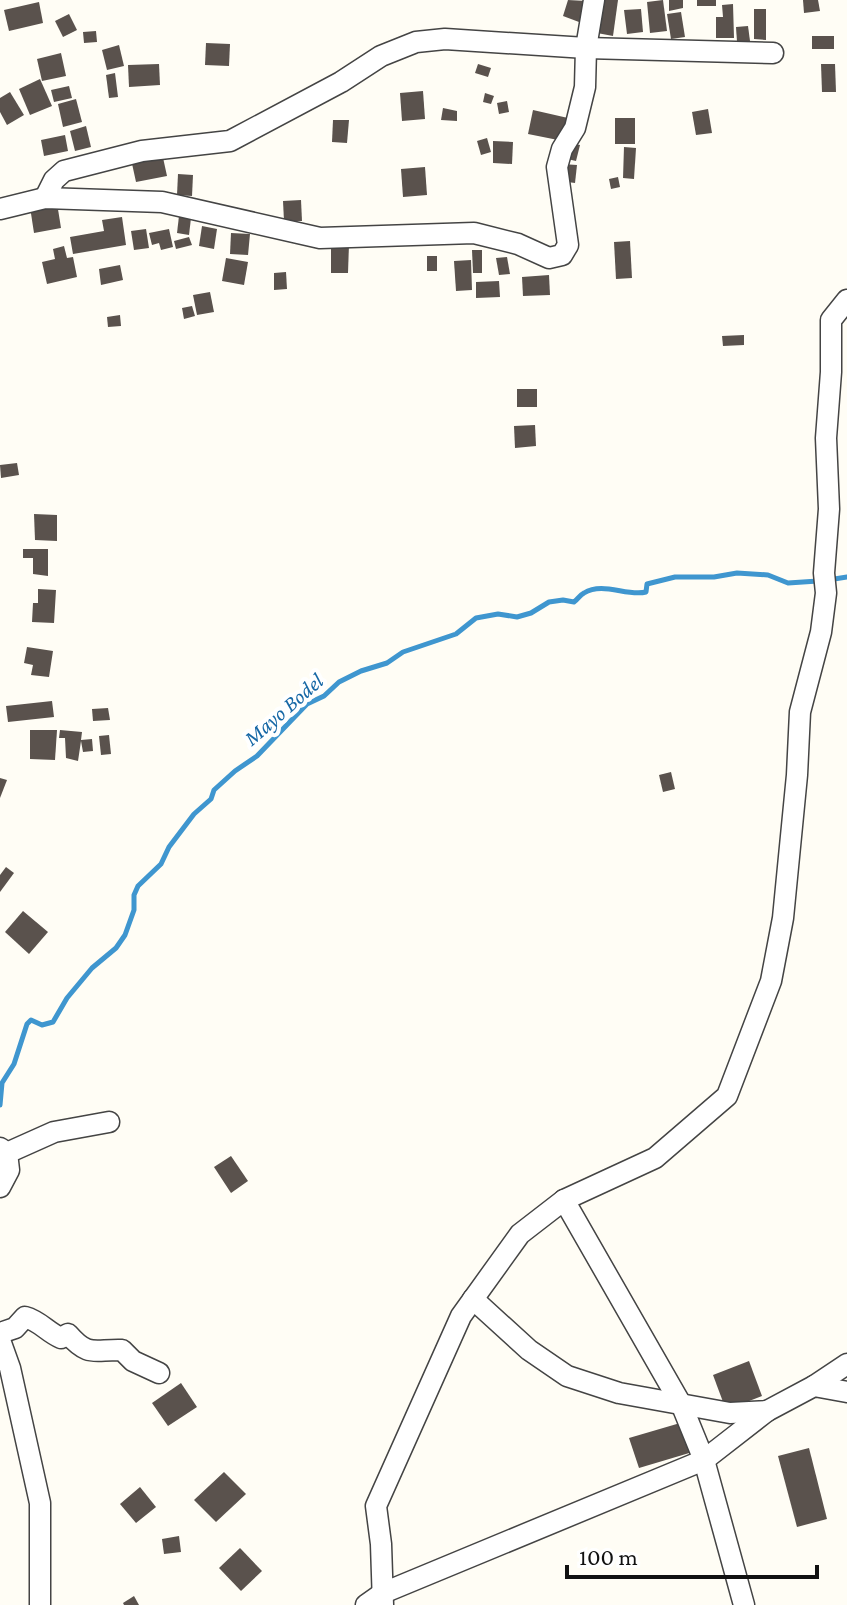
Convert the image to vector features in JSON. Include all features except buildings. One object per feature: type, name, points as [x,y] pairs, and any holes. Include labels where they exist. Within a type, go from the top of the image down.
[{"type":"street","points":[[0,209],[45,198],[162,202],[320,238],[474,233],[518,244],[549,258],[562,255],[568,245],[557,167],[562,149],[575,128],[585,87],[586,48],[594,0]]},
{"type":"street","points":[[45,198],[54,180],[64,171],[142,151],[230,141],[341,82],[381,56],[416,42],[445,39],[586,48],[773,53]]},
{"type":"street","points":[[847,300],[831,320],[826,438],[829,509],[824,573],[826,593],[821,632],[800,712],[783,918],[771,981],[727,1096],[655,1158],[564,1200],[520,1234],[461,1316],[376,1506],[381,1544],[378,1601],[704,1460],[767,1411],[847,1364]]},
{"type":"street","points":[[0,1187],[9,1170],[3,1151],[54,1132],[109,1122]]},
{"type":"street","points":[[564,1200],[682,1406],[704,1460],[744,1605]]},
{"type":"street","points":[[473,1299],[529,1350],[567,1376],[619,1393],[682,1406],[730,1413],[767,1411]]},
{"type":"street","points":[[0,1333],[15,1328],[25,1317],[38,1321],[49,1333],[61,1338],[68,1334],[80,1348],[91,1353],[122,1350],[133,1361],[159,1373]]},
{"type":"street","points":[[0,1340],[10,1368],[40,1503],[40,1605]]},
{"type":"street","points":[[814,1386],[847,1392]]},
{"type":"waterway","name":"Mayo Bodel","points":[[0,1105],[2,1083],[14,1064],[27,1024],[31,1020],[42,1025],[53,1022],[67,998],[92,968],[116,948],[125,935],[134,910],[134,895],[138,886],[161,864],[169,847],[194,814],[211,799],[214,790],[257,756],[307,704],[324,696],[339,682],[387,663],[403,652],[456,634],[476,618],[498,614],[517,617],[549,602],[574,602],[583,594],[599,588],[639,593],[646,592],[647,584],[675,577],[714,577],[737,573],[768,575],[788,583],[818,581]]},
{"type":"waterway","name":"Mayo Bodel","points":[[828,580],[847,577]]}]
